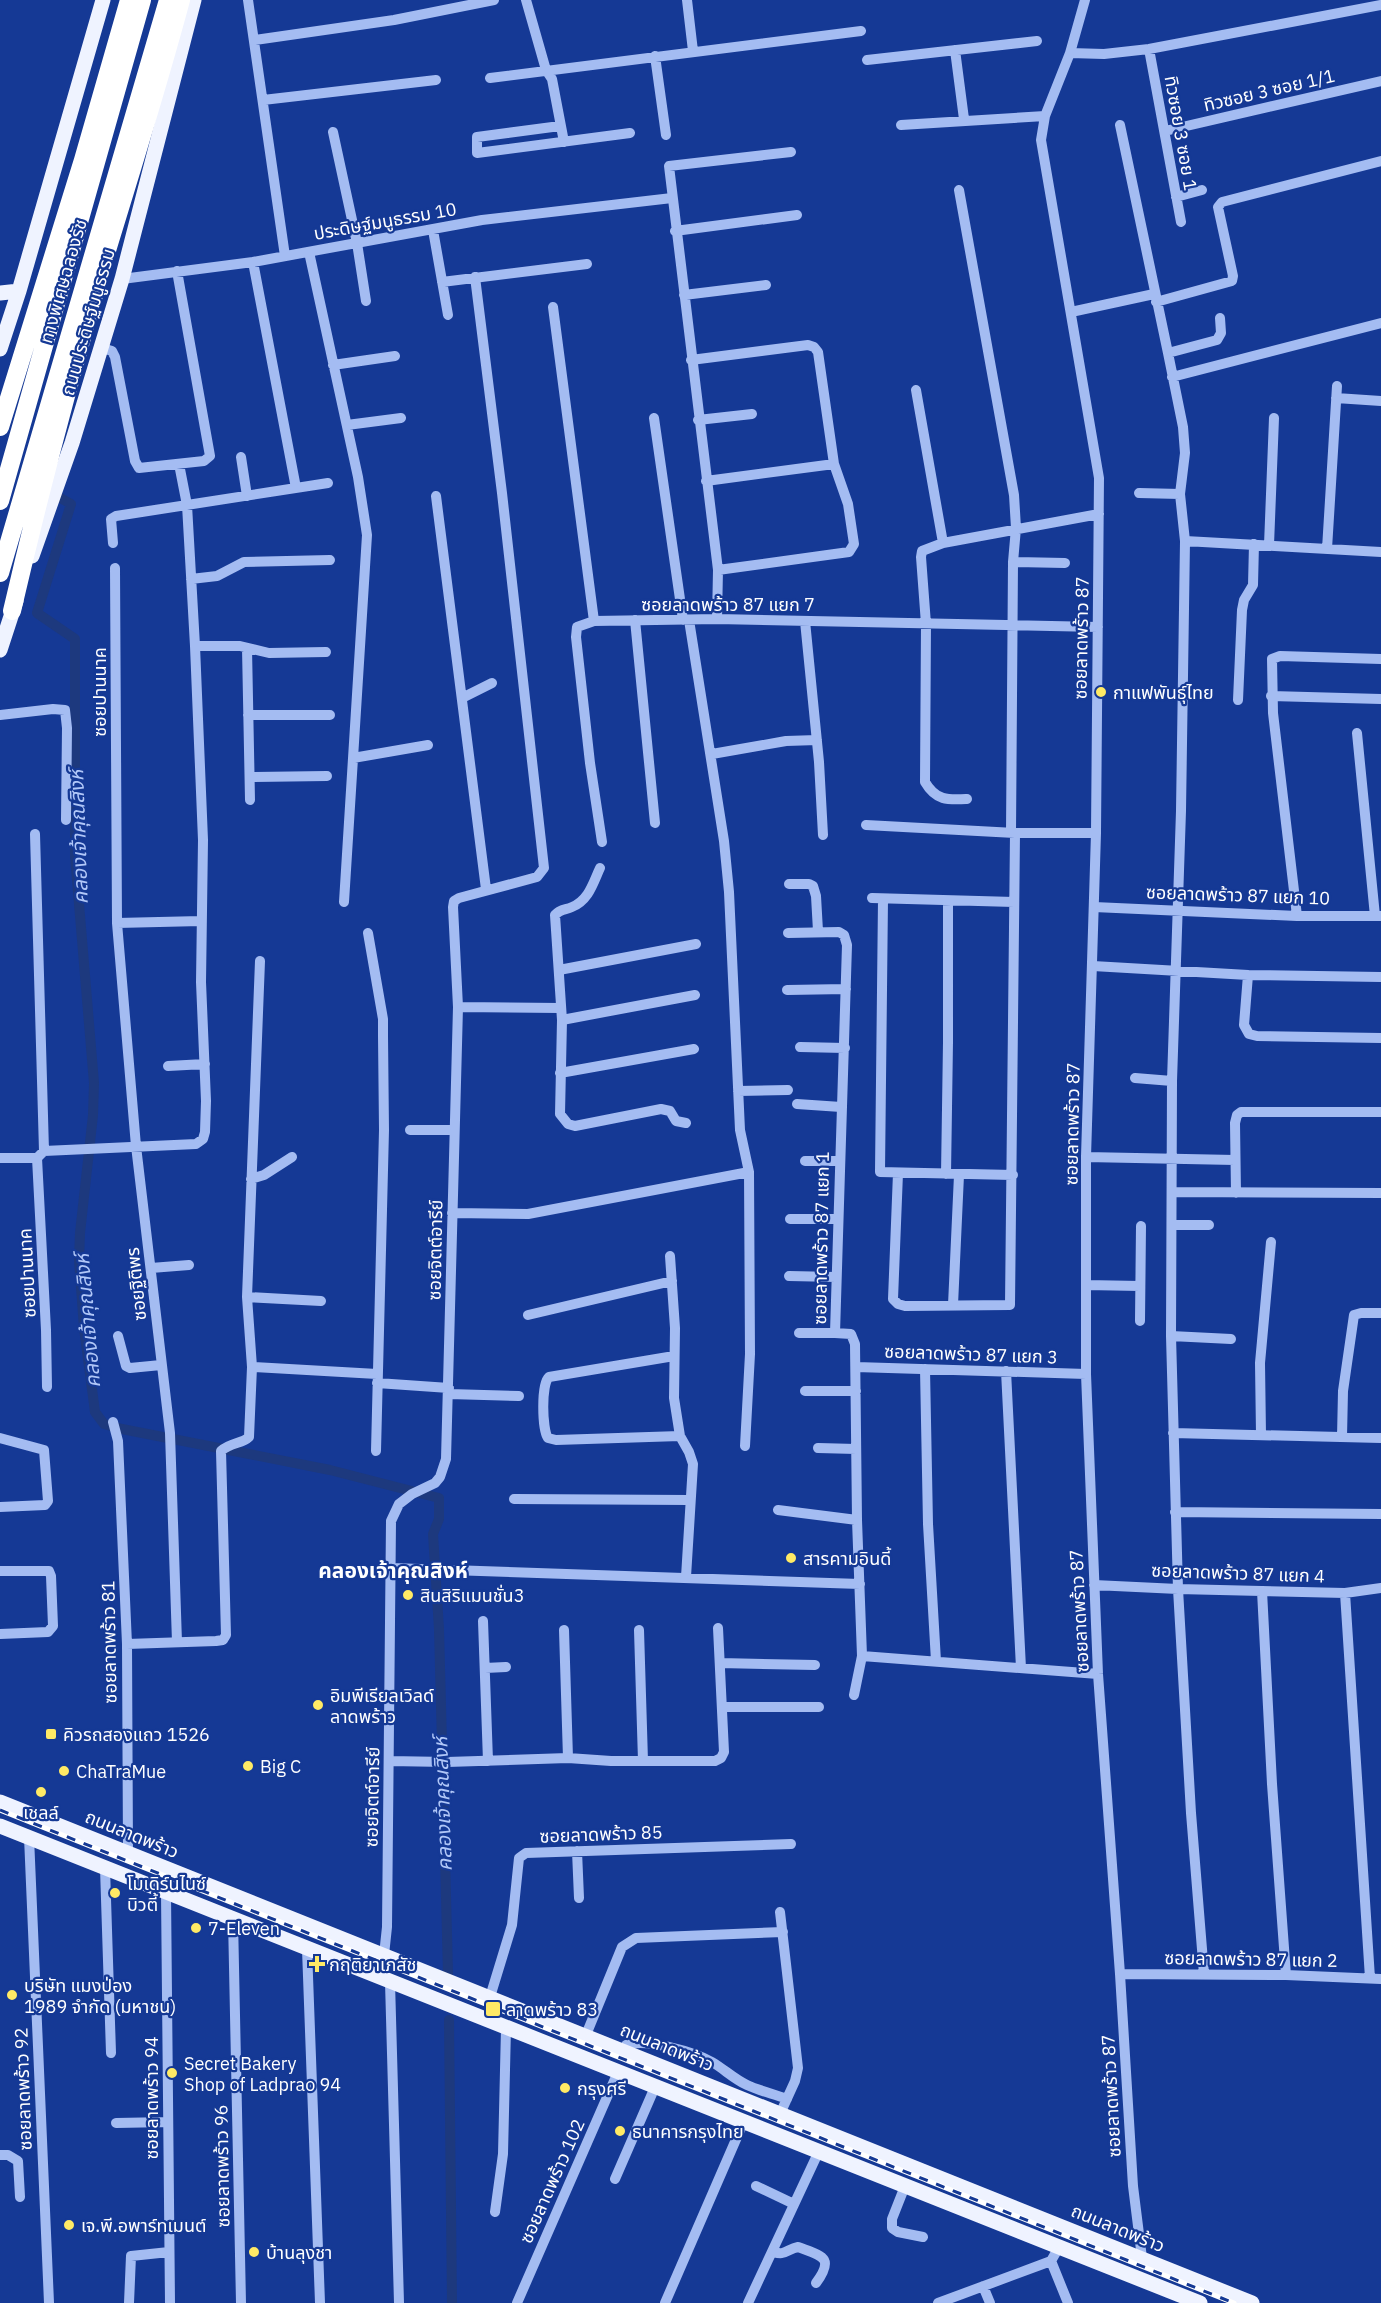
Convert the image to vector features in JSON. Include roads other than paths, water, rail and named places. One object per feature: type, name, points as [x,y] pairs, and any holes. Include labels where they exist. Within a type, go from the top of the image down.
[{"type":"highway","points":[[0,427],[83,160],[129,0]]},
{"type":"highway","name":"ทางพิเศษฉลองรัช","points":[[0,501],[142,0]]},
{"type":"highway","name":"ทางพิเศษฉลองรัช","points":[[0,573],[168,0]]},
{"type":"highway","points":[[12,611],[49,495],[73,368],[152,107],[181,0]]},
{"type":"main road","points":[[0,349],[19,291],[103,0]]},
{"type":"main road","name":"ถนนประดิษฐ์มนูธรรม","points":[[49,495],[102,348],[194,0]]},
{"type":"main road","points":[[0,293],[19,291]]},
{"type":"main road","points":[[0,650],[12,611]]},
{"type":"main road","name":"ถนนลาดพร้าว","points":[[0,1802],[624,2051],[784,2106],[1242,2301]]},
{"type":"main road","points":[[0,1826],[819,2151],[905,2186],[1055,2254],[1200,2303]]},
{"type":"street","points":[[248,0],[285,256]]},
{"type":"street","points":[[255,40],[394,20],[494,0]]},
{"type":"street","points":[[526,0],[546,70],[552,79],[564,142]]},
{"type":"street","points":[[687,0],[693,51]]},
{"type":"street","name":"ซอยลาดพร้าว 87","points":[[1085,0],[1071,53],[1045,116],[1042,131],[1043,154],[1099,478],[1096,833],[1086,1157],[1086,1374],[1098,1674],[1133,2186],[1142,2258]]},
{"type":"street","points":[[1071,53],[1104,54],[1149,49],[1381,5]]},
{"type":"street","points":[[490,78],[861,31]]},
{"type":"street","points":[[867,60],[1037,41]]},
{"type":"street","name":"ทิวซอย 3 ซอย 1","points":[[1149,49],[1166,131],[1180,222]]},
{"type":"street","points":[[955,50],[964,119]]},
{"type":"street","points":[[655,56],[666,135]]},
{"type":"street","points":[[263,100],[436,80]]},
{"type":"street","name":"ทิวซอย 3 ซอย 1/1","points":[[1166,131],[1381,81]]},
{"type":"street","points":[[901,124],[1045,116]]},
{"type":"street","points":[[1120,125],[1183,427],[1185,453],[1180,494],[1185,542],[1178,910],[1172,1081],[1171,1336],[1178,1589],[1191,1813],[1204,1974]]},
{"type":"street","points":[[560,126],[476,137],[477,153],[630,133]]},
{"type":"street","points":[[333,132],[357,243],[366,301]]},
{"type":"street","points":[[717,619],[718,570],[675,231],[669,166],[791,152]]},
{"type":"street","points":[[1071,312],[1155,298],[1232,280],[1218,207],[1222,202],[1381,161]]},
{"type":"street","points":[[898,1173],[893,1299],[905,1306],[1010,1305],[1013,1175],[1013,562],[1016,528],[1014,495],[959,190]]},
{"type":"street","points":[[1176,197],[1202,190]]},
{"type":"street","name":"ประดิษฐ์มนูธรรม 10","points":[[122,279],[253,262],[482,220],[672,198]]},
{"type":"street","points":[[675,231],[797,215]]},
{"type":"street","points":[[433,230],[448,315]]},
{"type":"street","points":[[309,252],[360,487],[367,535],[344,902]]},
{"type":"street","points":[[253,262],[296,488]]},
{"type":"street","points":[[442,282],[587,264]]},
{"type":"street","points":[[102,348],[112,351],[116,357],[137,465],[143,469],[204,461],[210,456],[211,450],[177,271]]},
{"type":"street","points":[[436,496],[486,889],[537,877],[544,868],[475,277]]},
{"type":"street","points":[[684,295],[766,285]]},
{"type":"street","points":[[553,307],[594,621],[577,627],[576,630],[590,764],[602,842]]},
{"type":"street","points":[[1168,353],[1216,340],[1221,333],[1220,318]]},
{"type":"street","points":[[1172,377],[1381,323]]},
{"type":"street","points":[[692,360],[808,345],[814,347],[818,352],[834,465],[848,504],[853,548],[849,552],[718,570]]},
{"type":"street","points":[[333,365],[395,356]]},
{"type":"street","points":[[1327,549],[1337,386]]},
{"type":"street","points":[[916,390],[943,543]]},
{"type":"street","points":[[1336,398],[1381,401]]},
{"type":"street","points":[[698,420],[752,414]]},
{"type":"street","points":[[347,425],[401,418]]},
{"type":"street","points":[[654,418],[686,620],[712,754],[729,892],[740,1130],[749,1172],[750,1354],[746,1446]]},
{"type":"street","points":[[1269,545],[1274,418]]},
{"type":"street","points":[[241,457],[247,495]]},
{"type":"street","points":[[0,1158],[96,1147],[200,1142],[205,1132],[206,1101],[201,982],[203,840],[187,505],[179,464]]},
{"type":"street","points":[[706,481],[834,465]]},
{"type":"street","points":[[113,543],[111,519],[116,516],[328,483]]},
{"type":"street","points":[[1139,494],[1180,494]]},
{"type":"street","points":[[967,799],[946,800],[936,797],[925,783],[926,624],[922,551],[943,543],[1099,514]]},
{"type":"street","points":[[1185,542],[1381,552]]},
{"type":"street","points":[[1238,700],[1242,610],[1244,600],[1253,585],[1254,544]]},
{"type":"street","points":[[191,579],[217,576],[244,562],[330,560]]},
{"type":"street","points":[[1013,562],[1065,563]]},
{"type":"street","name":"ซอยปานนาค","points":[[115,568],[117,923]]},
{"type":"street","name":"ซอยลาดพร้าว 87 แยก 7","points":[[594,621],[717,619],[1098,627]]},
{"type":"street","points":[[635,620],[655,823]]},
{"type":"street","points":[[805,621],[817,740],[823,835]]},
{"type":"street","points":[[195,646],[230,646],[269,653],[326,652]]},
{"type":"street","points":[[247,648],[250,800]]},
{"type":"street","points":[[1297,916],[1271,696],[1270,663],[1275,656],[1381,658]]},
{"type":"street","points":[[462,698],[492,683]]},
{"type":"street","points":[[1271,696],[1381,699]]},
{"type":"street","name":"ซอยปานนาค","points":[[0,715],[53,709],[64,710],[67,729],[66,820]]},
{"type":"street","points":[[249,715],[330,715]]},
{"type":"street","points":[[1358,733],[1378,916]]},
{"type":"street","points":[[712,754],[786,741],[817,740]]},
{"type":"street","points":[[353,758],[428,745]]},
{"type":"street","points":[[250,777],[327,776]]},
{"type":"street","points":[[866,825],[1013,833],[1096,833]]},
{"type":"street","name":"ซอยปานนาค","points":[[35,834],[40,1154],[47,1387]]},
{"type":"street","points":[[600,868],[588,896],[577,905],[559,910],[555,915],[562,1020],[560,1114],[568,1124],[575,1126],[661,1109],[670,1111],[676,1121],[687,1123]]},
{"type":"street","points":[[789,884],[813,886],[816,896],[818,932]]},
{"type":"street","name":"ซอยจิตต์อารีย์","points":[[384,1954],[387,1927],[393,1514],[399,1504],[417,1491],[435,1483],[440,1477],[446,1459],[458,1007],[453,907],[454,901],[459,898],[486,889]]},
{"type":"street","points":[[1013,1175],[880,1173],[878,899],[1014,902]]},
{"type":"street","points":[[946,1174],[948,901]]},
{"type":"street","name":"ซอยลาดพร้าว 87 แยก 10","points":[[1094,907],[1297,916],[1378,916]]},
{"type":"street","points":[[117,923],[201,921]]},
{"type":"street","name":"ซอยฐิติพร","points":[[117,923],[136,1146],[170,1437],[177,1642]]},
{"type":"street","name":"ซอยลาดพร้าว 87 แยก 1","points":[[788,933],[839,932],[846,938],[835,1334],[851,1334],[854,1337],[856,1367],[857,1520],[862,1656],[854,1695]]},
{"type":"street","points":[[368,933],[383,1019],[384,1130],[376,1451]]},
{"type":"street","points":[[559,970],[696,944]]},
{"type":"street","points":[[127,1644],[216,1641],[223,1640],[226,1635],[225,1448],[249,1437],[252,1367],[247,1297],[260,961]]},
{"type":"street","points":[[1093,966],[1248,975],[1381,977]]},
{"type":"street","points":[[1248,975],[1244,1025],[1249,1034],[1381,1038]]},
{"type":"street","points":[[787,990],[846,989]]},
{"type":"street","points":[[562,1020],[695,995]]},
{"type":"street","points":[[458,1007],[560,1008]]},
{"type":"street","points":[[800,1047],[844,1047]]},
{"type":"street","points":[[560,1073],[694,1049]]},
{"type":"street","points":[[168,1066],[205,1064]]},
{"type":"street","points":[[1135,1078],[1172,1081]]},
{"type":"street","points":[[738,1091],[788,1090]]},
{"type":"street","points":[[797,1104],[841,1107]]},
{"type":"street","points":[[1236,1193],[1235,1123],[1237,1115],[1241,1112],[1381,1112]]},
{"type":"street","points":[[410,1130],[454,1130]]},
{"type":"street","points":[[251,1179],[264,1175],[292,1157]]},
{"type":"street","points":[[1086,1157],[1235,1160]]},
{"type":"street","points":[[805,1161],[839,1161]]},
{"type":"street","points":[[452,1213],[528,1214],[749,1172]]},
{"type":"street","points":[[953,1305],[959,1175]]},
{"type":"street","points":[[1173,1192],[1381,1193]]},
{"type":"street","points":[[790,1219],[837,1219]]},
{"type":"street","points":[[1172,1225],[1209,1225]]},
{"type":"street","points":[[1140,1322],[1142,1226]]},
{"type":"street","points":[[1261,1435],[1260,1363],[1271,1242]]},
{"type":"street","points":[[670,1256],[675,1328],[674,1398],[680,1436],[693,1464],[686,1577]]},
{"type":"street","points":[[151,1268],[189,1265]]},
{"type":"street","points":[[789,1276],[836,1277]]},
{"type":"street","points":[[528,1316],[672,1281]]},
{"type":"street","points":[[1086,1285],[1140,1286]]},
{"type":"street","points":[[247,1297],[321,1301]]},
{"type":"street","points":[[1342,1437],[1343,1390],[1354,1315],[1381,1314]]},
{"type":"street","points":[[799,1333],[835,1334]]},
{"type":"street","points":[[118,1336],[126,1366],[130,1368],[161,1365]]},
{"type":"street","points":[[1171,1336],[1230,1338]]},
{"type":"street","points":[[674,1356],[549,1377],[544,1383],[544,1430],[548,1438],[556,1440],[680,1436]]},
{"type":"street","points":[[252,1367],[377,1379],[449,1391],[519,1396]]},
{"type":"street","name":"ซอยลาดพร้าว 87 แยก 3","points":[[856,1367],[1086,1374]]},
{"type":"street","points":[[925,1369],[928,1524],[936,1661]]},
{"type":"street","points":[[1006,1371],[1021,1668]]},
{"type":"street","points":[[805,1391],[856,1391]]},
{"type":"street","name":"ซอยลาดพร้าว 81","points":[[114,1427],[120,1472],[127,1644],[128,1853]]},
{"type":"street","points":[[1173,1433],[1381,1438]]},
{"type":"street","points":[[0,1438],[42,1448],[45,1455],[48,1502],[0,1507]]},
{"type":"street","points":[[818,1448],[856,1449]]},
{"type":"street","points":[[514,1499],[689,1500]]},
{"type":"street","points":[[778,1510],[857,1520]]},
{"type":"street","points":[[1175,1512],[1381,1514]]},
{"type":"street","points":[[391,1568],[860,1584]]},
{"type":"street","points":[[0,1571],[49,1571],[53,1626],[48,1632],[0,1634]]},
{"type":"street","name":"ซอยลาดพร้าว 87 แยก 4","points":[[1094,1584],[1178,1589],[1345,1593],[1381,1588]]},
{"type":"street","points":[[1262,1591],[1272,1784],[1286,1975]]},
{"type":"street","points":[[1345,1593],[1375,1978]]},
{"type":"street","points":[[483,1621],[488,1761]]},
{"type":"street","points":[[389,1761],[442,1762],[568,1758],[611,1761],[715,1761],[721,1758],[724,1752],[718,1628]]},
{"type":"street","points":[[564,1630],[568,1758]]},
{"type":"street","points":[[639,1630],[644,1761]]},
{"type":"street","points":[[862,1656],[1098,1674]]},
{"type":"street","points":[[720,1663],[814,1665]]},
{"type":"street","points":[[485,1668],[506,1667]]},
{"type":"street","points":[[722,1707],[819,1707]]},
{"type":"street","name":"ซอยลาดพร้าว 92","points":[[29,1837],[49,2303]]},
{"type":"street","name":"ซอยลาดพร้าว 85","points":[[490,1997],[512,1925],[519,1858],[526,1853],[791,1844]]},
{"type":"street","points":[[577,1851],[579,1898]]},
{"type":"street","points":[[105,1868],[111,2053]]},
{"type":"street","name":"ซอยลาดพร้าว 94","points":[[166,1893],[170,2303]]},
{"type":"street","points":[[624,2051],[626,2045],[640,2043],[657,2045],[709,2060],[723,2068],[732,2077],[784,2106],[798,2068],[780,1912]]},
{"type":"street","name":"ซอยลาดพร้าว 96","points":[[233,1919],[241,2303]]},
{"type":"street","points":[[586,2036],[622,1947],[628,1942],[636,1938],[783,1932]]},
{"type":"street","points":[[307,1949],[320,2303]]},
{"type":"street","name":"ซอยลาดพร้าว 87 แยก 2","points":[[1120,1974],[1375,1978]]},
{"type":"street","points":[[390,1982],[399,2303]]},
{"type":"street","points":[[495,2212],[503,2154],[506,2028]]},
{"type":"street","name":"ซอยลาดพร้าว 102","points":[[516,2303],[618,2072]]},
{"type":"street","points":[[615,2179],[656,2087]]},
{"type":"street","points":[[666,2303],[744,2121]]},
{"type":"street","points":[[116,2123],[168,2122]]},
{"type":"street","points":[[748,2303],[819,2151]]},
{"type":"street","points":[[0,2155],[8,2155],[18,2161],[20,2197]]},
{"type":"street","points":[[756,2186],[794,2204]]},
{"type":"street","points":[[905,2186],[892,2219],[892,2228],[898,2232],[923,2237]]},
{"type":"street","points":[[773,2251],[784,2254],[798,2247],[821,2256],[825,2261],[825,2270],[816,2283]]},
{"type":"street","points":[[129,2303],[131,2256],[169,2252]]},
{"type":"street","points":[[938,2303],[1055,2254],[1068,2303]]},
{"type":"street","points":[[983,2286],[990,2303]]},
{"type":"waterway","name":"คลองเจ้าคุณสิงห์","points":[[48,491],[71,504],[37,613],[75,639],[75,856],[94,1083],[79,1260],[84,1328],[95,1412],[104,1424],[122,1429],[330,1470],[439,1498],[439,1519],[433,1534],[439,1629],[448,1973]]},
{"type":"waterway","name":"คลองเจ้าคุณสิงห์","points":[[449,2020],[452,2303]]},
{"type":"railway","points":[[0,1810],[1234,2303]]},
{"type":"place","name":"กาแฟพันธ์ุไทย","points":[[1101,692]]},
{"type":"place","name":"สารคามอินดี้","points":[[791,1558]]},
{"type":"place","name":"สินสิริแมนชั่น3","points":[[408,1595]]},
{"type":"place","name":"อิมพีเรียลเวิลด์ ลาดพร้าว","points":[[318,1705]]},
{"type":"place","name":"คิวรถสองแถว 1526","points":[[51,1734]]},
{"type":"place","name":"Big C","points":[[248,1766]]},
{"type":"place","name":"ChaTraMue","points":[[64,1771]]},
{"type":"place","name":"เชลล์","points":[[41,1792]]},
{"type":"place","name":"โมเดิร์นไนซ์ บิวตี้","points":[[115,1893]]},
{"type":"place","name":"7-Eleven","points":[[196,1928]]},
{"type":"place","name":"กฤติยาเภสัช","points":[[317,1964]]},
{"type":"place","name":"บริษัท แมงป่อง 1989 จำกัด (มหาชน)","points":[[12,1995]]},
{"type":"place","name":"ลาดพร้าว 83","points":[[493,2009]]},
{"type":"place","name":"Secret Bakery Shop of Ladprao 94","points":[[172,2073]]},
{"type":"place","name":"กรุงศรี","points":[[565,2088]]},
{"type":"place","name":"ธนาคารกรุงไทย","points":[[620,2131]]},
{"type":"place","name":"เจ.พี.อพาร์ทเมนต์","points":[[69,2225]]},
{"type":"place","name":"บ้านลุงชา","points":[[254,2252]]},
{"type":"district","name":"คลองเจ้าคุณสิงห์","points":[[393,1570]]}]
